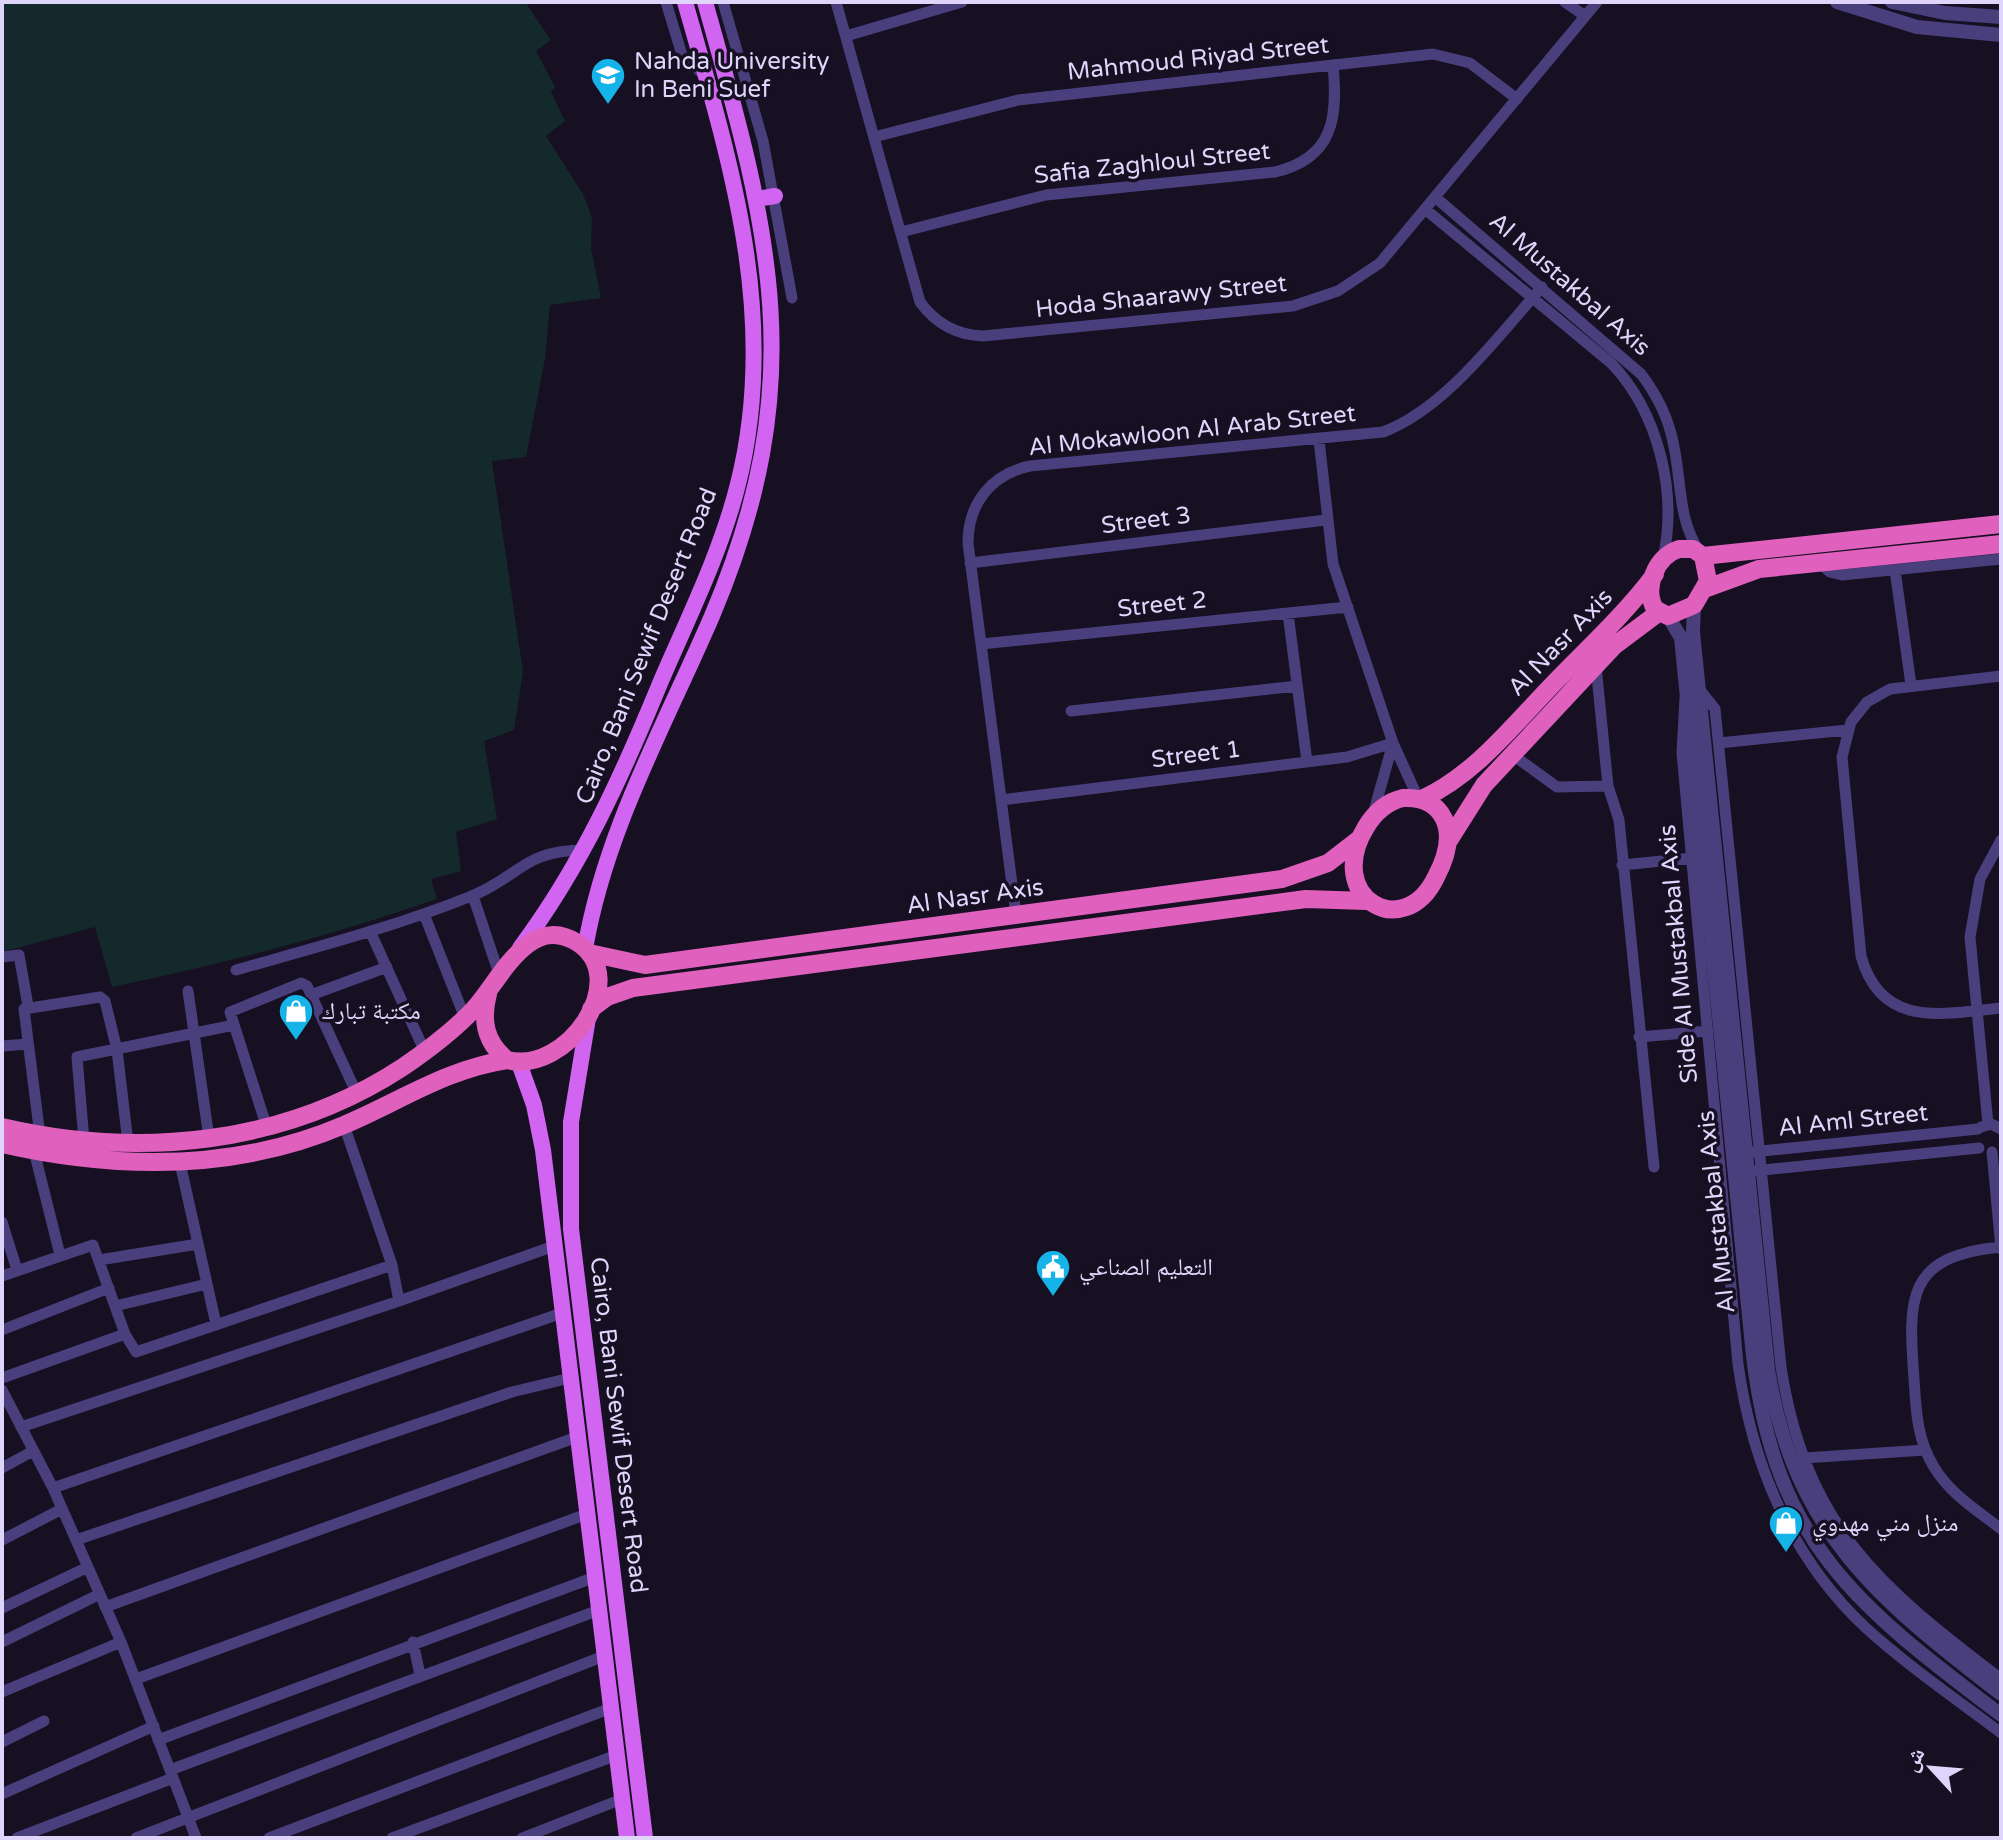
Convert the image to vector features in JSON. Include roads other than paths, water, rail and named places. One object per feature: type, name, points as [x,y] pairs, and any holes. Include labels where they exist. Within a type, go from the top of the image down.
[{"type":"highway","points":[[2001,524],[1701,554],[1679,549],[1659,566],[1650,596],[1663,614],[1694,605],[1707,588],[1741,573],[2001,544]]},
{"type":"highway","points":[[1739,551],[1741,573]]},
{"type":"highway","points":[[1701,554],[1708,568],[1707,588]]},
{"type":"highway","name":"Al Nasr Axis","points":[[1420,799],[1447,787],[1479,761],[1659,566]]},
{"type":"highway","name":"Al Nasr Axis","points":[[1448,842],[1475,797],[1596,665],[1624,636],[1663,614]]},
{"type":"highway","points":[[1420,799],[1440,813],[1447,826],[1448,842],[1436,879],[1421,899],[1391,909],[1366,901],[1358,890],[1352,871],[1359,839],[1373,816],[1396,800],[1420,799]]},
{"type":"highway","name":"Al Nasr Axis","points":[[587,951],[645,965],[1295,876],[1328,863],[1359,839]]},
{"type":"highway","name":"Al Nasr Axis","points":[[590,1013],[607,997],[633,988],[1306,899],[1366,901]]},
{"type":"highway","points":[[2,1127],[37,1143],[92,1161],[180,1163],[264,1151],[344,1125],[416,1088],[468,1068],[536,1061],[568,1044],[590,1013],[597,978],[587,951],[572,940],[549,937],[534,940],[513,956],[488,994],[483,1012],[490,1041],[513,1061]]},
{"type":"highway","points":[[2,1144],[128,1143],[209,1138],[267,1128],[324,1110],[402,1068],[465,1018],[488,994]]},
{"type":"highway","points":[[402,1068],[416,1071],[420,1079],[416,1088]]},
{"type":"main road","name":"Cairo, Bani Sewif Desert Road","points":[[587,951],[607,856],[650,775],[741,542],[764,454],[772,397],[774,337],[756,199],[740,124],[705,2]]},
{"type":"main road","name":"Cairo, Bani Sewif Desert Road","points":[[513,956],[585,850],[614,795],[721,540],[747,441],[754,361],[748,260],[732,167],[689,3]]},
{"type":"main road","points":[[756,199],[775,196]]},
{"type":"main road","name":"Cairo, Bani Sewif Desert Road","points":[[590,1013],[573,1095],[569,1148],[573,1255],[645,1838]]},
{"type":"main road","name":"Cairo, Bani Sewif Desert Road","points":[[513,1061],[534,1105],[543,1150],[627,1838]]},
{"type":"main road","points":[[543,1150],[569,1148]]},
{"type":"main road","points":[[617,1761],[636,1761]]},
{"type":"street","points":[[666,2],[682,55],[706,77]]},
{"type":"street","points":[[723,2],[775,196],[792,298]]},
{"type":"street","name":"Hoda Shaarawy Street","points":[[836,2],[920,302],[926,311],[951,329],[983,336],[1308,302],[1338,291],[1367,274],[1597,2]]},
{"type":"street","points":[[846,36],[962,2]]},
{"type":"street","points":[[1565,2],[1585,16]]},
{"type":"street","points":[[1837,2],[1917,27],[2001,35]]},
{"type":"street","points":[[1892,2],[1945,13],[2001,17]]},
{"type":"street","name":"Mahmoud Riyad Street","points":[[874,137],[1018,100],[1433,54],[1453,57],[1478,68],[1517,99]]},
{"type":"street","name":"Safia Zaghloul Street","points":[[901,232],[1046,195],[1284,170],[1307,158],[1329,133],[1337,104],[1333,65]]},
{"type":"street","name":"Al Mustakbal Axis","points":[[1435,197],[1632,364],[1657,397],[1674,445],[1683,519],[1701,554]]},
{"type":"street","name":"Al Mustakbal Axis","points":[[1425,209],[1611,363],[1642,404],[1658,447],[1667,507],[1659,566]]},
{"type":"street","name":"Al Mokawloon Al Arab Street","points":[[1016,915],[968,533],[976,504],[995,481],[1021,468],[1383,432],[1422,412],[1542,287]]},
{"type":"street","points":[[1319,440],[1333,564],[1393,743],[1420,799]]},
{"type":"street","name":"Street 3","points":[[970,563],[1326,520]]},
{"type":"street","points":[[1818,562],[1838,575],[2001,559]]},
{"type":"street","points":[[1895,570],[1911,685]]},
{"type":"street","name":"Al Mustakbal Axis","points":[[1694,605],[1695,840],[1732,1154],[1740,1178],[1772,1389],[1786,1445],[1805,1490],[1835,1542],[1873,1589],[1907,1621],[2001,1694]]},
{"type":"street","name":"Street 2","points":[[981,644],[1348,607]]},
{"type":"street","points":[[1288,613],[1307,762]]},
{"type":"street","name":"Al Mustakbal Axis","points":[[1663,614],[1681,638],[1693,692],[1753,1152],[1740,1178],[1757,1391],[1774,1458],[1795,1507],[1827,1561],[1859,1599],[1895,1634],[2001,1715]]},
{"type":"street","points":[[1596,665],[1608,786],[1619,820],[1654,1167]]},
{"type":"street","points":[[2001,676],[1911,685],[1874,696],[1855,715],[1847,730],[1842,757],[1861,956],[1869,978],[1883,996],[1913,1012],[1935,1015],[2001,1008]]},
{"type":"street","points":[[1071,711],[1297,686]]},
{"type":"street","points":[[1693,692],[1714,705],[1719,743],[1753,1152]]},
{"type":"street","points":[[1719,743],[1847,730]]},
{"type":"street","points":[[1373,816],[1393,743]]},
{"type":"street","name":"Street 1","points":[[1001,800],[1359,755],[1393,743]]},
{"type":"street","points":[[1513,755],[1557,787],[1608,786]]},
{"type":"street","name":"Side Al Mustakbal Axis","points":[[1695,840],[1692,858],[1708,1031],[1789,1413],[1804,1458],[1828,1509],[1872,1571],[1912,1611],[2001,1679]]},
{"type":"street","points":[[2001,840],[1980,879],[1971,917],[1977,1011],[1994,1127],[1976,1141],[1979,1148],[1996,1150],[2001,1247],[1968,1250],[1945,1260],[1926,1277],[1914,1300],[1910,1325],[1917,1417],[1925,1450],[1950,1488],[2001,1529]]},
{"type":"street","points":[[236,970],[370,931],[473,896],[543,854],[585,850]]},
{"type":"street","points":[[1622,865],[1692,858]]},
{"type":"street","points":[[473,896],[499,974]]},
{"type":"street","points":[[424,914],[465,1018]]},
{"type":"street","points":[[370,931],[425,1052]]},
{"type":"street","points":[[2,957],[19,955],[28,1006],[23,1013],[37,1143],[60,1255]]},
{"type":"street","points":[[311,995],[387,967]]},
{"type":"street","points":[[267,1128],[230,1012],[234,1008],[303,982],[357,1094]]},
{"type":"street","points":[[188,991],[209,1138]]},
{"type":"street","points":[[28,1006],[102,997],[117,1050],[128,1143]]},
{"type":"street","points":[[84,1141],[77,1057],[234,1025]]},
{"type":"street","points":[[1639,1037],[1708,1031]]},
{"type":"street","points":[[2,1046],[28,1044]]},
{"type":"street","points":[[344,1125],[392,1265],[399,1301]]},
{"type":"street","name":"Al Aml Street","points":[[1732,1154],[1994,1127]]},
{"type":"street","name":"Al Aml Street","points":[[1740,1178],[1979,1148]]},
{"type":"street","points":[[180,1163],[216,1324]]},
{"type":"street","name":"Side Al Mustakbal Axis","points":[[1740,1178],[1743,1400],[1762,1469],[1788,1526],[1821,1578],[1864,1626],[2001,1733]]},
{"type":"street","points":[[2,1222],[17,1270]]},
{"type":"street","points":[[2,1276],[91,1244],[125,1334],[136,1352],[392,1265]]},
{"type":"street","points":[[99,1260],[198,1244]]},
{"type":"street","points":[[21,1427],[554,1246]]},
{"type":"street","points":[[115,1306],[207,1284]]},
{"type":"street","points":[[2,1330],[109,1288]]},
{"type":"street","points":[[53,1488],[562,1313]]},
{"type":"street","points":[[2,1378],[125,1334]]},
{"type":"street","points":[[76,1540],[512,1392],[570,1378]]},
{"type":"street","points":[[2,1390],[6,1406],[21,1427],[53,1488],[121,1642],[196,1838]]},
{"type":"street","points":[[105,1607],[577,1437]]},
{"type":"street","points":[[1804,1458],[1925,1450]]},
{"type":"street","points":[[2,1468],[33,1451]]},
{"type":"street","points":[[2,1540],[62,1509]]},
{"type":"street","points":[[136,1679],[587,1514]]},
{"type":"street","points":[[2,1608],[88,1567]]},
{"type":"street","points":[[158,1740],[413,1642],[595,1577]]},
{"type":"street","points":[[2,1642],[100,1594]]},
{"type":"street","points":[[17,1838],[420,1675],[599,1610]]},
{"type":"street","points":[[2,1692],[121,1642]]},
{"type":"street","points":[[413,1642],[420,1675]]},
{"type":"street","points":[[136,1838],[604,1656]]},
{"type":"street","points":[[269,1838],[611,1708]]},
{"type":"street","points":[[2,1742],[44,1721]]},
{"type":"street","points":[[2,1794],[154,1726]]},
{"type":"street","points":[[392,1838],[617,1761]]},
{"type":"street","points":[[522,1838],[622,1799]]},
{"type":"place","name":"Nahda University In Beni Suef","points":[[608,106]]},
{"type":"place","name":"مكتبة تبارك","points":[[296,1042]]},
{"type":"place","name":"التعليم الصناعي","points":[[1053,1298]]},
{"type":"place","name":"منزل مني مهدوي","points":[[1786,1554]]}]
